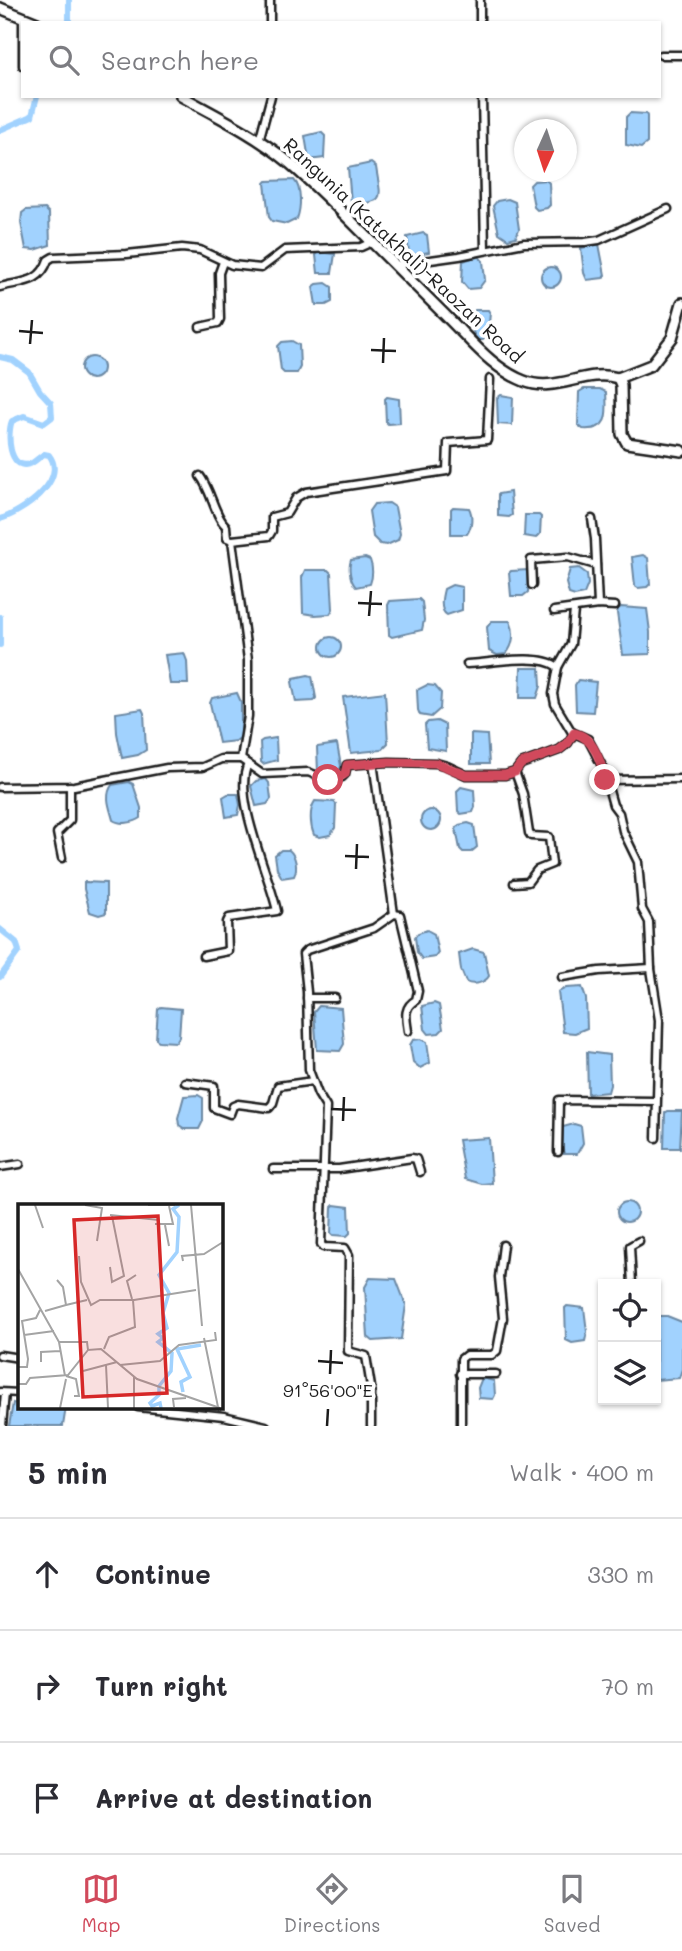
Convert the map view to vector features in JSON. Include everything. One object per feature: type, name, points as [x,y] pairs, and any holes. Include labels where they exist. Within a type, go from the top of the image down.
[{"type":"main road","points":[[0,8],[32,21]]},
{"type":"main road","name":"Rangunia (Katakhali)-Raozan Road","points":[[184,98],[285,159],[473,343],[513,376],[545,386],[588,378],[618,378]]},
{"type":"main road","points":[[682,303],[672,338],[651,365],[618,378],[621,385],[622,433],[627,443],[682,451]]},
{"type":"street","points":[[270,0],[270,21]]},
{"type":"street","points":[[480,0],[480,21]]},
{"type":"street","points":[[661,55],[682,55]]},
{"type":"street","points":[[259,141],[270,98]]},
{"type":"street","points":[[482,98],[485,250]]},
{"type":"street","points":[[395,265],[524,243],[598,240],[668,209]]},
{"type":"street","points":[[0,287],[37,277],[52,257],[127,254],[182,248],[200,250],[223,262],[244,268],[261,268],[285,250],[361,247],[372,242]]},
{"type":"street","points":[[200,327],[218,323],[220,319],[219,273],[223,262]]},
{"type":"street","points":[[232,540],[270,536],[272,517],[287,513],[296,498],[306,492],[447,471],[448,443],[487,440],[491,379]]},
{"type":"street","points":[[200,476],[215,502],[220,522],[226,526],[228,538],[232,540],[248,660],[248,716],[241,759]]},
{"type":"street","points":[[592,519],[598,606]]},
{"type":"street","points":[[532,585],[531,560],[568,557],[596,565]]},
{"type":"street","points":[[554,611],[615,606]]},
{"type":"street","points":[[573,734],[555,704],[554,680],[571,644],[574,610]]},
{"type":"street","points":[[467,664],[525,660],[542,661],[558,667]]},
{"type":"street","points":[[0,786],[70,786],[176,767],[203,766],[221,759],[241,759],[262,774],[308,772],[328,780],[342,777],[347,765],[373,762],[436,763],[466,775],[505,775],[515,772],[521,764],[559,750],[568,743],[573,734]]},
{"type":"street","points":[[573,734],[588,739],[602,765],[613,805],[619,813],[623,831],[638,862],[642,909],[650,928],[651,968],[659,1020],[656,1138]]},
{"type":"street","points":[[373,762],[394,914]]},
{"type":"street","points":[[203,956],[228,951],[229,919],[277,911],[252,828],[245,779],[248,764]]},
{"type":"street","points":[[514,883],[528,882],[537,870],[552,864],[549,837],[530,835],[523,794],[515,772]]},
{"type":"street","points":[[605,780],[682,779]]},
{"type":"street","points":[[62,858],[57,833],[70,820],[70,786]]},
{"type":"street","points":[[371,1426],[371,1387],[366,1356],[348,1351],[349,1255],[345,1248],[323,1247],[321,1244],[326,1107],[313,1081],[307,1059],[307,998],[302,958],[307,950],[374,928],[394,914],[400,915],[418,991],[416,1000],[407,1008],[408,1031]]},
{"type":"street","points":[[562,977],[599,971],[651,968]]},
{"type":"street","points":[[307,998],[335,998]]},
{"type":"street","points":[[185,1082],[214,1086],[214,1108],[230,1114],[233,1106],[238,1104],[269,1108],[278,1086],[313,1081]]},
{"type":"street","points":[[558,1152],[559,1100],[656,1101]]},
{"type":"street","points":[[272,1169],[323,1169],[412,1158],[416,1159],[420,1172]]},
{"type":"street","points":[[0,1167],[20,1164]]},
{"type":"street","points":[[632,1279],[630,1246],[639,1241]]},
{"type":"street","points":[[461,1426],[460,1362],[463,1357],[492,1355],[497,1351],[502,1318],[499,1277],[503,1245]]},
{"type":"street","points":[[0,1354],[18,1358]]},
{"type":"street","points":[[460,1374],[496,1374]]},
{"type":"street","points":[[2,1426],[3,1393]]},
{"type":"street","points":[[148,1408],[224,1416],[266,1426]]},
{"type":"water","points":[[630,113],[647,116],[647,143],[641,148],[626,145],[626,117]]},
{"type":"water","points":[[321,132],[325,136],[324,158],[309,160],[305,136]]},
{"type":"water","points":[[371,163],[376,167],[379,196],[372,202],[353,204],[348,168]]},
{"type":"water","points":[[294,180],[300,198],[297,219],[287,224],[272,221],[269,217],[265,183]]},
{"type":"water","points":[[533,182],[549,183],[550,205],[547,208],[537,210],[534,207],[530,185]]},
{"type":"water","points":[[508,199],[515,202],[519,229],[516,237],[508,239],[499,233],[493,206],[497,201]]},
{"type":"water","points":[[45,209],[49,213],[50,245],[35,250],[26,249],[22,213],[26,210]]},
{"type":"water","points":[[423,233],[427,235],[429,252],[413,255],[409,253],[407,237]]},
{"type":"water","points":[[599,244],[605,275],[603,278],[587,280],[581,248]]},
{"type":"water","points":[[319,252],[335,254],[332,273],[318,273],[316,255]]},
{"type":"water","points":[[478,256],[483,261],[485,280],[479,288],[468,289],[462,282],[463,261]]},
{"type":"water","points":[[547,267],[555,267],[561,277],[555,287],[547,287],[541,281],[541,273]]},
{"type":"water","points":[[326,283],[332,287],[332,302],[316,305],[313,287]]},
{"type":"water","points":[[475,310],[488,310],[490,313],[488,334],[483,340],[478,340],[472,330],[471,321]]},
{"type":"water","points":[[292,341],[299,345],[300,367],[297,373],[284,373],[281,370],[278,346],[282,342]]},
{"type":"water","points":[[92,357],[100,360],[103,368],[100,376],[92,379],[84,376],[81,368],[84,360]]},
{"type":"water","points":[[584,389],[600,389],[606,392],[605,419],[602,424],[592,429],[583,429],[578,425],[579,392]]},
{"type":"water","points":[[501,395],[513,397],[512,425],[498,424],[497,398]]},
{"type":"water","points":[[387,397],[399,399],[400,423],[386,422]]},
{"type":"water","points":[[510,492],[512,515],[498,516],[498,494]]},
{"type":"water","points":[[389,503],[395,507],[400,534],[398,540],[387,545],[380,544],[373,537],[369,511],[374,504]]},
{"type":"water","points":[[453,507],[469,508],[471,521],[467,534],[451,534]]},
{"type":"water","points":[[525,515],[541,517],[540,534],[536,538],[524,536]]},
{"type":"water","points":[[643,555],[648,558],[650,584],[638,588],[635,586],[632,557]]},
{"type":"water","points":[[365,558],[371,563],[371,581],[370,584],[356,587],[350,574],[351,560]]},
{"type":"water","points":[[579,568],[587,574],[588,584],[584,594],[575,596],[569,594],[566,583],[570,569]]},
{"type":"water","points":[[305,570],[328,570],[331,573],[333,609],[330,614],[303,613],[302,577]]},
{"type":"water","points":[[528,570],[528,592],[523,596],[511,596],[509,573]]},
{"type":"water","points":[[452,585],[462,587],[462,610],[447,615],[442,607],[444,589]]},
{"type":"water","points":[[419,599],[422,602],[424,620],[422,630],[392,637],[389,635],[390,601]]},
{"type":"water","points":[[621,607],[647,609],[650,654],[623,655],[617,613]]},
{"type":"water","points":[[492,621],[510,621],[513,638],[506,654],[497,655],[489,651],[487,627]]},
{"type":"water","points":[[327,637],[335,637],[341,647],[335,657],[327,657],[321,651],[321,643]]},
{"type":"water","points":[[184,653],[188,684],[170,684],[165,655]]},
{"type":"water","points":[[521,668],[540,668],[541,686],[537,698],[520,698]]},
{"type":"water","points":[[312,676],[316,698],[314,701],[296,702],[292,682],[294,678]]},
{"type":"water","points":[[578,680],[596,682],[593,712],[576,711],[575,685]]},
{"type":"water","points":[[427,685],[435,686],[441,693],[440,709],[431,717],[420,715],[418,710],[417,690]]},
{"type":"water","points":[[385,692],[388,743],[381,750],[351,753],[343,697]]},
{"type":"water","points":[[237,693],[241,702],[241,737],[236,741],[219,743],[210,703],[212,698]]},
{"type":"water","points":[[142,709],[146,750],[138,755],[122,758],[116,713]]},
{"type":"water","points":[[437,721],[445,725],[446,751],[427,748],[425,725]]},
{"type":"water","points":[[471,734],[487,735],[489,764],[471,764]]},
{"type":"water","points":[[276,738],[277,760],[263,764],[260,742]]},
{"type":"water","points":[[337,744],[341,766],[339,772],[327,776],[318,773],[317,747]]},
{"type":"water","points":[[266,779],[271,799],[267,804],[256,806],[251,786],[256,781]]},
{"type":"water","points":[[129,782],[133,784],[141,808],[141,818],[127,823],[116,822],[108,802],[108,793],[112,785]]},
{"type":"water","points":[[461,787],[474,790],[473,812],[461,814],[458,811],[457,791]]},
{"type":"water","points":[[238,794],[238,815],[226,817],[223,797]]},
{"type":"water","points":[[315,801],[336,804],[335,828],[330,835],[314,835],[311,818]]},
{"type":"water","points":[[431,810],[438,813],[441,820],[438,827],[431,830],[424,827],[421,820],[424,813]]},
{"type":"water","points":[[459,825],[474,825],[477,847],[471,852],[463,852],[456,829]]},
{"type":"water","points":[[281,850],[289,850],[295,859],[294,876],[282,878],[277,869],[275,855]]},
{"type":"water","points":[[84,882],[106,883],[106,913],[99,915],[90,912]]},
{"type":"water","points":[[427,930],[434,934],[438,953],[435,957],[422,959],[417,952],[415,937]]},
{"type":"water","points":[[473,949],[484,952],[489,976],[475,984],[466,982],[459,954]]},
{"type":"water","points":[[582,987],[586,999],[587,1028],[575,1033],[563,1032],[558,992],[566,988]]},
{"type":"water","points":[[434,1003],[439,1005],[443,1029],[439,1033],[429,1034],[425,1029],[422,1006]]},
{"type":"water","points":[[319,1006],[341,1008],[344,1044],[340,1051],[317,1050],[314,1012]]},
{"type":"water","points":[[158,1009],[181,1009],[179,1037],[176,1042],[156,1039]]},
{"type":"water","points":[[421,1039],[427,1042],[430,1063],[420,1068],[413,1062],[410,1045],[413,1040]]},
{"type":"water","points":[[587,1052],[609,1055],[608,1092],[588,1094]]},
{"type":"water","points":[[198,1095],[203,1098],[203,1121],[199,1129],[185,1129],[179,1125],[178,1118],[184,1096]]},
{"type":"water","points":[[682,1111],[680,1148],[664,1148],[665,1113]]},
{"type":"water","points":[[574,1124],[581,1126],[583,1143],[577,1154],[564,1154],[563,1127]]},
{"type":"water","points":[[489,1138],[492,1183],[482,1184],[465,1179],[458,1140]]},
{"type":"water","points":[[623,1202],[631,1202],[637,1212],[631,1222],[623,1222],[617,1216],[617,1208]]},
{"type":"water","points":[[334,1205],[349,1207],[350,1233],[347,1236],[331,1233]]},
{"type":"water","points":[[370,1278],[396,1279],[406,1305],[401,1339],[373,1341],[368,1337],[365,1287]]},
{"type":"water","points":[[567,1306],[584,1308],[587,1332],[585,1341],[572,1343],[566,1340]]},
{"type":"water","points":[[661,1316],[682,1322],[682,1369],[679,1378],[661,1380]]},
{"type":"water","points":[[482,1378],[494,1381],[493,1399],[479,1398],[478,1388]]},
{"type":"water","points":[[13,1403],[18,1404],[18,1408],[66,1408],[63,1426],[9,1426]]},
{"type":"waterway","points":[[69,0],[69,21]]},
{"type":"waterway","points":[[0,130],[32,116],[36,98]]},
{"type":"waterway","points":[[0,357],[13,360],[29,372],[51,403],[52,417],[44,423],[24,416],[12,421],[10,442],[13,457],[23,465],[32,463],[44,454],[49,455],[53,465],[53,475],[40,494],[19,510],[0,519]]},
{"type":"waterway","points":[[0,617],[0,645]]},
{"type":"waterway","points":[[0,929],[16,942],[19,951],[0,977]]},
{"type":"route","points":[[328,780],[342,777],[347,765],[373,762],[436,763],[466,775],[511,774],[521,764],[559,750],[568,743],[574,733],[588,739],[602,765],[605,780]]}]
